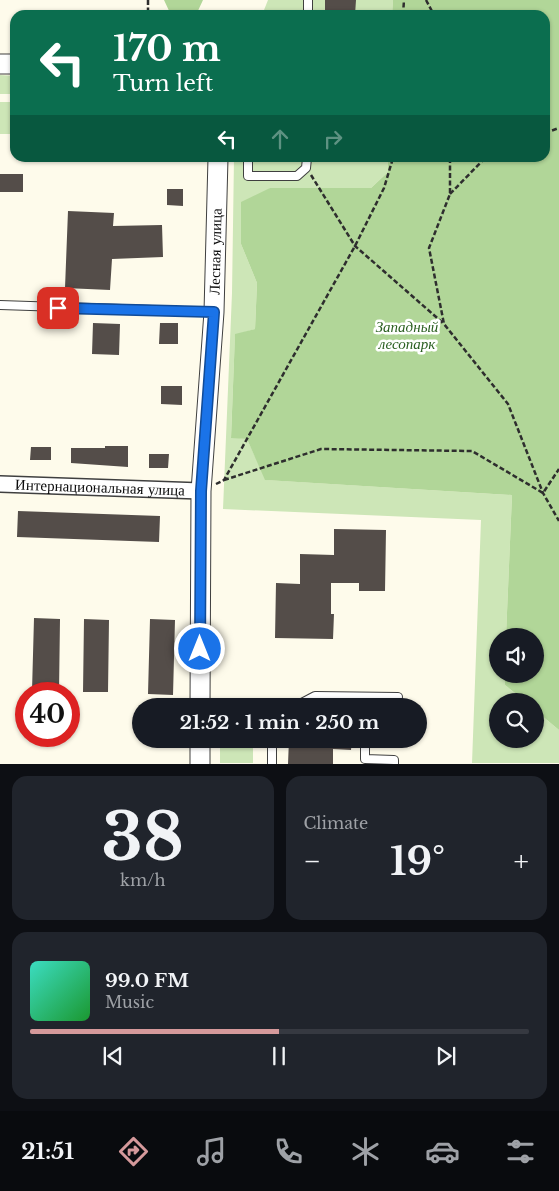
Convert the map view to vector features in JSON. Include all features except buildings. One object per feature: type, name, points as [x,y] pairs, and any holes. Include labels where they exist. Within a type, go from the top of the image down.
[{"type":"street","name":"Лесная улица","points":[[200,698],[201,491],[214,312],[218,162]]},
{"type":"street","name":"Интернациональная улица","points":[[0,484],[201,491]]},
{"type":"street","points":[[200,748],[200,764]]},
{"type":"lane","points":[[248,162],[248,176],[297,176],[306,168],[307,162]]},
{"type":"lane","points":[[0,305],[214,312]]},
{"type":"lane","points":[[311,698],[315,696],[398,698]]},
{"type":"lane","points":[[272,748],[272,764]]},
{"type":"lane","points":[[365,748],[365,759],[394,760],[394,764]]},
{"type":"path","points":[[224,480],[355,246],[384,188],[392,162]]},
{"type":"path","points":[[444,324],[429,248],[450,194],[450,162]]},
{"type":"path","points":[[450,194],[481,162]]},
{"type":"path","points":[[306,168],[355,246],[444,324],[508,404],[543,492],[559,521]]},
{"type":"path","points":[[201,491],[224,480],[321,449],[472,451],[543,492]]},
{"type":"path","points":[[543,492],[559,469]]},
{"type":"green space","points":[[164,0],[203,0],[198,10],[169,10]]},
{"type":"green space","points":[[268,0],[393,0],[392,10],[264,10]]},
{"type":"green space","name":"Западный лесопарк","points":[[393,0],[559,0],[559,730],[544,718],[544,693],[515,693],[505,685],[505,683],[544,683],[544,628],[506,628],[512,495],[265,480],[247,439],[231,438],[235,334],[255,329],[257,283],[241,244],[241,202],[270,188],[371,188],[388,172],[388,162],[550,162],[550,10],[392,10]]},
{"type":"green space","points":[[0,75],[10,76],[10,94],[0,94]]},
{"type":"green space","points":[[0,102],[10,102],[10,134],[0,134]]},
{"type":"green space","points":[[234,162],[388,162],[388,172],[371,188],[270,188],[241,244],[257,283],[255,329],[235,335],[231,437],[247,439],[266,480],[512,495],[506,628],[489,628],[489,683],[505,683],[515,693],[489,693],[489,748],[544,748],[544,718],[559,730],[559,763],[472,763],[481,520],[223,509],[232,293]]},
{"type":"green space","points":[[220,748],[253,748],[253,763],[220,763]]},
{"type":"route","points":[[58,308],[193,313],[214,312],[201,491],[200,649]]}]
